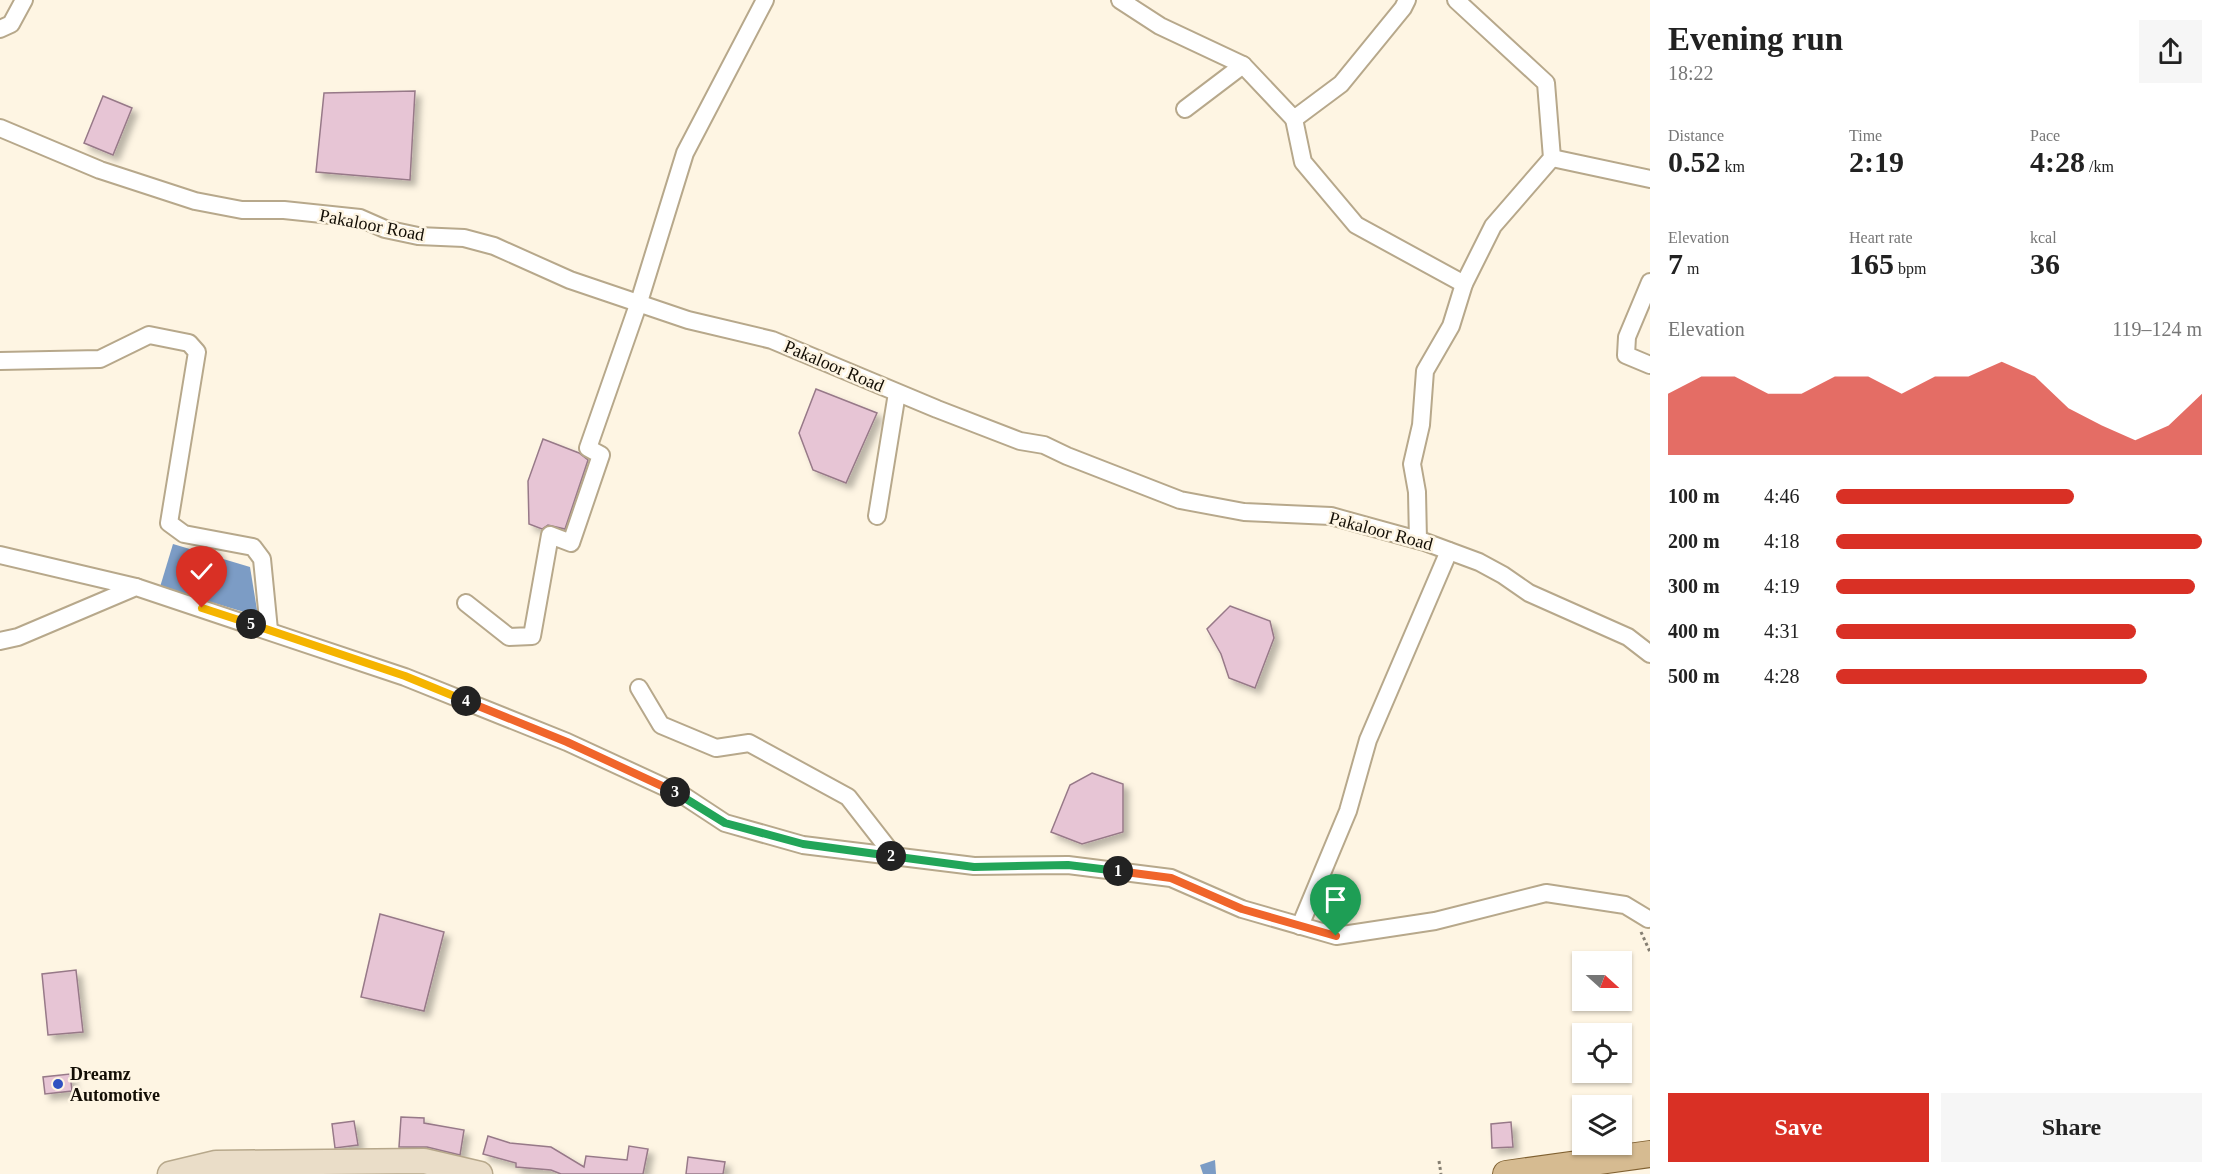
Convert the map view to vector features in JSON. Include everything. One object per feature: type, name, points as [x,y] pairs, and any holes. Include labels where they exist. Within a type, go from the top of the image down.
[{"type":"main road","points":[[1506,1174],[1650,1154]]},
{"type":"main road","points":[[170,1174],[216,1163],[424,1161],[476,1174]]},
{"type":"street","points":[[0,29],[11,24],[24,0]]},
{"type":"street","points":[[466,603],[509,637],[532,636],[550,534],[571,543],[601,455],[588,448],[639,302],[684,153],[765,0]]},
{"type":"street","points":[[1119,0],[1160,26],[1243,65],[1294,118],[1303,162],[1356,225],[1464,284]]},
{"type":"street","points":[[1294,118],[1341,84],[1404,8],[1407,0]]},
{"type":"street","points":[[1418,540],[1417,492],[1412,464],[1421,425],[1425,371],[1451,326],[1464,284],[1494,226],[1552,158],[1546,83],[1456,0]]},
{"type":"street","points":[[1185,109],[1243,65]]},
{"type":"street","name":"Pakaloor Road","points":[[0,128],[100,170],[195,201],[242,210],[284,210],[360,218],[385,229],[418,236],[464,238],[523,257],[570,280],[688,320],[772,340],[897,393],[1020,441],[1044,445],[1180,500],[1244,512],[1331,516],[1418,540],[1495,570],[1529,593],[1629,637],[1650,654]]},
{"type":"street","points":[[1552,158],[1650,179]]},
{"type":"street","points":[[1650,282],[1627,338],[1626,355],[1650,365]]},
{"type":"street","points":[[0,361],[100,359],[149,335],[189,343],[197,352],[169,523],[184,534],[253,547],[262,559],[269,630]]},
{"type":"street","points":[[877,516],[897,393]]},
{"type":"street","points":[[1299,926],[1348,811],[1368,740],[1449,551]]},
{"type":"street","points":[[0,555],[136,587],[405,676],[567,742],[684,796],[725,823],[803,844],[974,867],[1068,865],[1171,878],[1242,909],[1336,936],[1435,921],[1546,893],[1624,905],[1648,919]]},
{"type":"street","points":[[0,640],[18,637],[136,587]]},
{"type":"street","points":[[639,688],[661,725],[716,748],[749,743],[848,797],[894,856]]},
{"type":"path","points":[[1439,1161],[1441,1174]]},
{"type":"water","points":[[173,544],[250,567],[258,616],[160,587]]},
{"type":"water","points":[[1215,1160],[1216,1174],[1203,1174],[1200,1165]]},
{"type":"building","points":[[415,91],[410,180],[316,172],[324,93]]},
{"type":"building","points":[[103,96],[132,108],[113,155],[84,143]]},
{"type":"building","points":[[816,389],[877,413],[846,483],[813,470],[799,433]]},
{"type":"building","points":[[543,439],[579,453],[588,460],[565,529],[548,525],[542,529],[529,524],[528,481]]},
{"type":"building","points":[[1230,606],[1270,621],[1274,638],[1255,688],[1229,678],[1221,654],[1207,629]]},
{"type":"building","points":[[1092,773],[1123,784],[1123,832],[1082,844],[1051,832],[1070,785]]},
{"type":"building","points":[[380,914],[444,932],[424,1011],[361,997]]},
{"type":"building","name":"Dreamz Automotive","points":[[76,970],[83,1032],[48,1035],[42,974]]},
{"type":"building","name":"Dreamz Automotive","points":[[70,1074],[72,1091],[45,1094],[43,1077]]},
{"type":"building","points":[[401,1117],[424,1118],[424,1123],[464,1130],[460,1155],[427,1147],[399,1147]]},
{"type":"building","points":[[354,1121],[358,1145],[335,1148],[332,1124]]},
{"type":"building","points":[[1511,1122],[1513,1147],[1492,1148],[1491,1124]]},
{"type":"building","points":[[488,1136],[510,1143],[551,1147],[584,1167],[586,1156],[627,1160],[629,1146],[648,1149],[643,1174],[561,1174],[551,1170],[516,1167],[516,1163],[483,1154]]},
{"type":"building","points":[[688,1157],[725,1162],[723,1174],[686,1174]]},
{"type":"place","name":"Dreamz Automotive","points":[[58,1084]]},
{"type":"route","points":[[202,608],[405,676],[567,742],[684,796],[725,823],[803,844],[974,867],[1068,865],[1171,878],[1242,909],[1336,936]]}]
